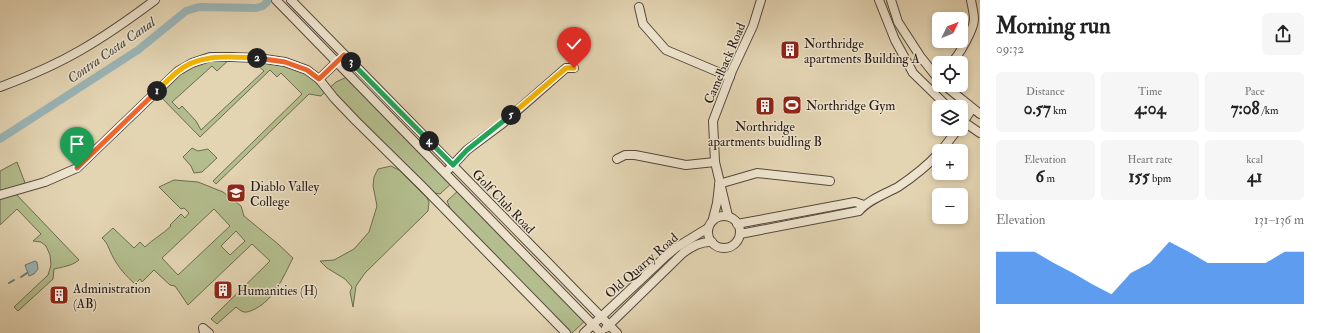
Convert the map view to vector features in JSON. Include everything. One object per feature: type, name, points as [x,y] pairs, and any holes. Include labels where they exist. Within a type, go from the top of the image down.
[{"type":"street","points":[[0,87],[23,78],[80,51],[130,19],[156,0]]},
{"type":"street","name":"Golf Club Road","points":[[291,0],[617,333]]},
{"type":"street","name":"Camelback Road","points":[[728,216],[716,162],[713,122],[730,77],[753,26],[761,0]]},
{"type":"street","points":[[879,0],[895,40],[913,73],[941,100]]},
{"type":"street","points":[[891,0],[898,22],[920,56],[932,70]]},
{"type":"street","points":[[957,56],[973,26],[974,18],[970,0]]},
{"type":"street","name":"Golf Club Road","points":[[278,3],[600,333]]},
{"type":"street","points":[[639,7],[644,24],[666,50],[730,77]]},
{"type":"street","points":[[319,79],[344,55]]},
{"type":"street","points":[[0,195],[45,182],[77,168],[178,71],[192,63],[210,57],[258,58],[285,62],[307,70],[319,79],[334,98],[356,121],[566,333]]},
{"type":"street","points":[[445,174],[467,150],[502,124],[566,68],[574,68]]},
{"type":"street","points":[[952,92],[980,114]]},
{"type":"street","points":[[968,114],[972,109]]},
{"type":"street","points":[[968,127],[980,133]]},
{"type":"street","points":[[617,159],[625,155],[636,155],[686,165],[716,162]]},
{"type":"street","points":[[714,219],[728,216],[732,218],[738,224],[740,234],[859,211],[864,205],[899,186],[915,175],[932,159]]},
{"type":"street","points":[[720,184],[757,173],[830,181]]},
{"type":"street","name":"Camelback Road","points":[[714,219],[718,203],[720,184]]},
{"type":"street","points":[[738,224],[855,202],[864,205]]},
{"type":"street","name":"Old Quarry Road","points":[[584,333],[677,247],[708,228],[714,219]]},
{"type":"street","points":[[708,228],[709,238],[712,242]]},
{"type":"street","name":"Old Quarry Road","points":[[600,333],[683,253],[697,244],[705,242],[712,242],[720,247],[729,246],[736,242],[740,234]]},
{"type":"street","points":[[204,333],[203,328],[208,333]]},
{"type":"green space","points":[[232,57],[217,71],[212,66],[172,102],[179,109],[182,106],[196,121],[201,130],[264,71],[256,64],[258,58],[307,70],[327,90],[321,96],[309,94],[216,184],[213,181],[302,94],[281,73],[277,77],[270,70],[200,137],[156,92],[192,63]]},
{"type":"green space","points":[[349,76],[453,182],[440,194],[428,192],[327,90],[336,82]]},
{"type":"green space","points":[[192,148],[198,151],[208,149],[217,158],[202,172],[194,173],[191,166],[183,157]]},
{"type":"green space","points":[[17,162],[27,188],[14,192],[79,260],[70,265],[54,269],[53,279],[18,311],[14,307],[48,275],[51,265],[50,255],[46,246],[41,242],[33,241],[41,234],[17,209],[0,225],[0,171]]},
{"type":"green space","points":[[391,166],[399,170],[427,198],[429,202],[428,211],[365,273],[356,286],[353,307],[350,292],[352,287],[345,279],[327,268],[320,261],[334,260],[354,249],[369,232],[377,206],[373,186],[374,177],[378,169]]},
{"type":"green space","points":[[174,180],[198,182],[223,192],[241,206],[244,216],[293,258],[278,287],[262,305],[247,312],[243,312],[236,307],[217,324],[211,319],[270,261],[252,244],[188,305],[175,286],[170,285],[154,270],[142,282],[140,279],[135,284],[128,278],[117,264],[107,244],[102,238],[113,228],[134,248],[140,242],[145,247],[168,229],[181,214],[185,218],[189,213],[184,208],[181,209],[159,187]],"holes":[[[214,209],[230,226],[178,275],[162,258]],[[236,231],[245,241],[230,255],[221,246]]]},
{"type":"green space","points":[[460,189],[587,319],[572,333],[566,333],[455,220],[447,201]]},
{"type":"water","points":[[35,261],[37,262],[38,269],[34,274],[29,276],[25,265]]},
{"type":"waterway","name":"Contra Costa Canal","points":[[0,139],[138,50],[186,11],[199,7],[256,8],[263,6],[267,2]]},
{"type":"waterway","points":[[21,277],[27,273]]},
{"type":"waterway","points":[[9,283],[14,280]]},
{"type":"place","name":"Northridge apartments Building A","points":[[790,50]]},
{"type":"place","name":"Northridge Gym","points":[[792,105]]},
{"type":"place","name":"Northridge apartments buidling B","points":[[765,106]]},
{"type":"place","name":"Diablo Valley College","points":[[236,193]]},
{"type":"place","name":"Humanities (H)","points":[[223,290]]},
{"type":"place","name":"Administration (AB)","points":[[59,295]]},
{"type":"route","points":[[77,168],[178,71],[192,63],[210,57],[258,58],[285,62],[307,70],[319,79],[344,55],[453,165],[467,150],[502,124],[566,68],[574,68]]}]
